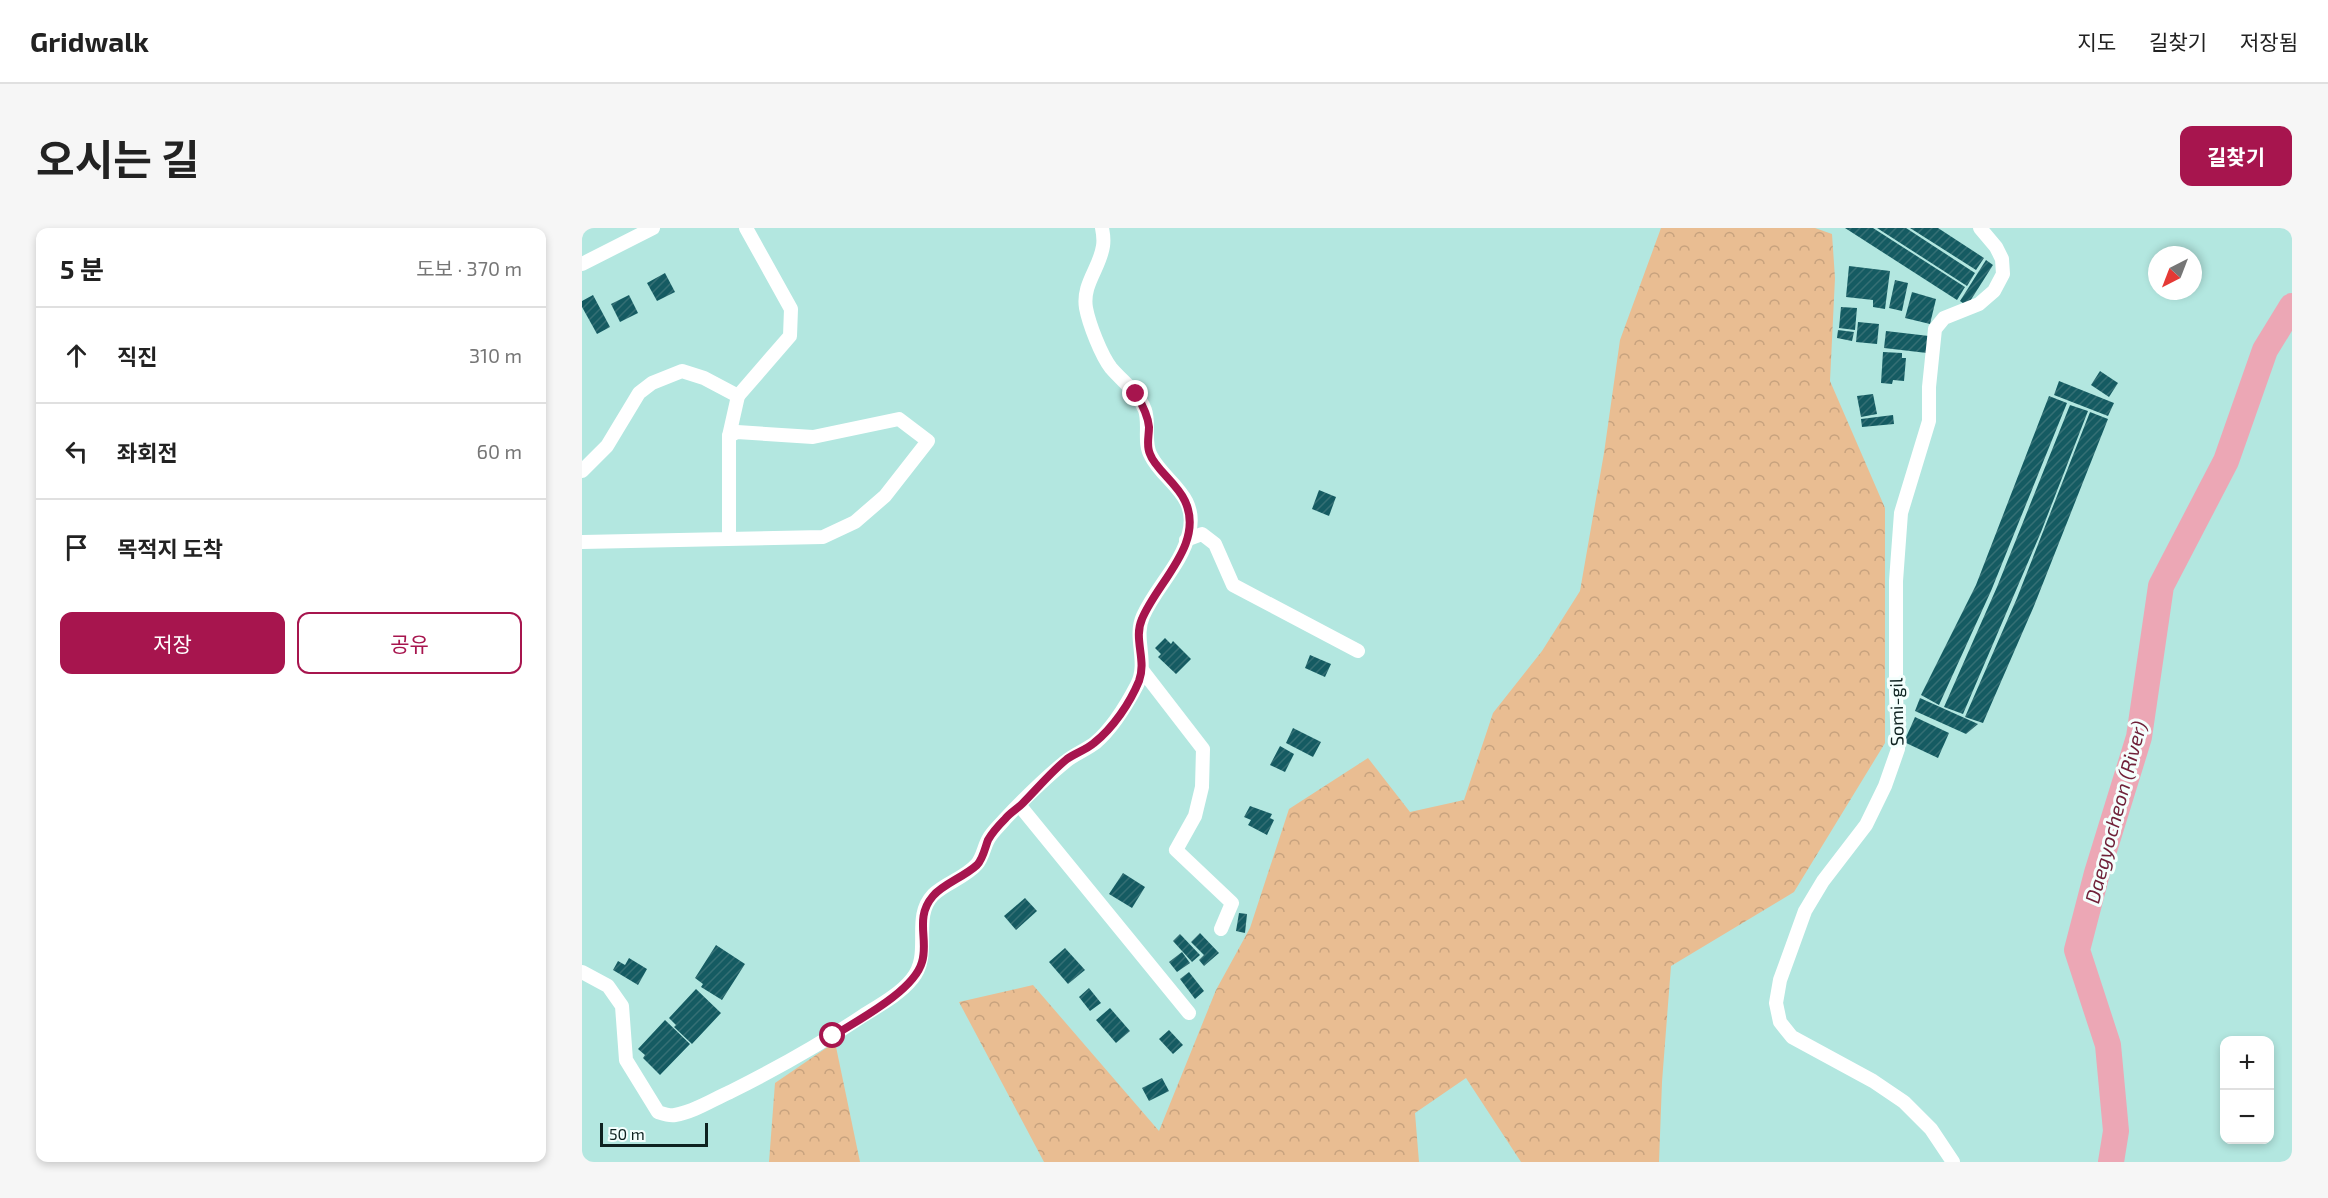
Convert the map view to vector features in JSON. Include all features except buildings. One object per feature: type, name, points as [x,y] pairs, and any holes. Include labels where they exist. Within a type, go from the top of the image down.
[{"type":"street","points":[[582,264],[653,228]]},
{"type":"street","points":[[729,539],[729,436],[738,396],[790,336],[791,309],[746,228]]},
{"type":"street","points":[[582,972],[608,986],[622,1006],[626,1060],[658,1112],[672,1116],[692,1110],[795,1058],[833,1036],[886,1001],[912,980],[922,961],[922,926],[925,908],[934,895],[979,863],[990,837],[1006,818],[1069,758],[1094,744],[1108,730],[1127,704],[1139,680],[1143,663],[1139,642],[1140,622],[1147,606],[1168,577],[1190,533],[1191,514],[1176,485],[1150,456],[1149,425],[1144,409],[1136,394],[1109,365],[1093,331],[1086,306],[1087,285],[1103,246],[1102,228]]},
{"type":"street","name":"Somi-gil","points":[[1953,1162],[1931,1129],[1904,1102],[1873,1081],[1792,1037],[1780,1022],[1776,1003],[1780,980],[1805,911],[1823,881],[1866,825],[1885,786],[1898,749],[1896,603],[1901,513],[1929,421],[1929,387],[1935,329],[1944,318],[1979,304],[1994,291],[2003,274],[2002,259],[1996,247],[1980,228]]},
{"type":"street","points":[[582,471],[607,446],[639,393],[652,383],[682,371],[704,378],[738,396]]},
{"type":"street","points":[[582,542],[824,537],[855,522],[885,496],[928,441],[898,419],[813,437],[737,432],[729,436]]},
{"type":"street","points":[[1186,540],[1202,534],[1215,544],[1233,585],[1358,651]]},
{"type":"street","points":[[1142,669],[1203,749],[1202,787],[1195,816],[1176,850],[1232,903],[1221,929]]},
{"type":"street","points":[[1020,806],[1189,1013]]},
{"type":"green space","points":[[1661,228],[1815,228],[1832,234],[1835,278],[1830,381],[1885,508],[1885,743],[1794,892],[1671,966],[1662,1082],[1659,1162],[1521,1162],[1466,1078],[1415,1113],[1419,1162],[1044,1162],[959,1002],[1033,985],[1159,1131],[1216,990],[1250,928],[1289,809],[1368,758],[1410,812],[1464,800],[1493,713],[1542,651],[1580,591],[1604,453],[1620,340]]},
{"type":"green space","points":[[835,1042],[860,1162],[769,1162],[775,1083]]},
{"type":"waterway","name":"Daegyocheon (River)","points":[[2111,1162],[2116,1131],[2108,1045],[2077,950],[2097,873],[2139,737],[2161,586],[2226,461],[2265,350],[2292,306]]},
{"type":"route","points":[[833,1036],[886,1001],[912,980],[922,961],[922,926],[925,908],[934,895],[979,863],[990,837],[1006,818],[1069,758],[1094,744],[1108,730],[1127,704],[1139,680],[1143,663],[1139,642],[1140,622],[1147,606],[1168,577],[1190,533],[1191,514],[1176,485],[1150,456],[1149,425],[1136,394]]}]
